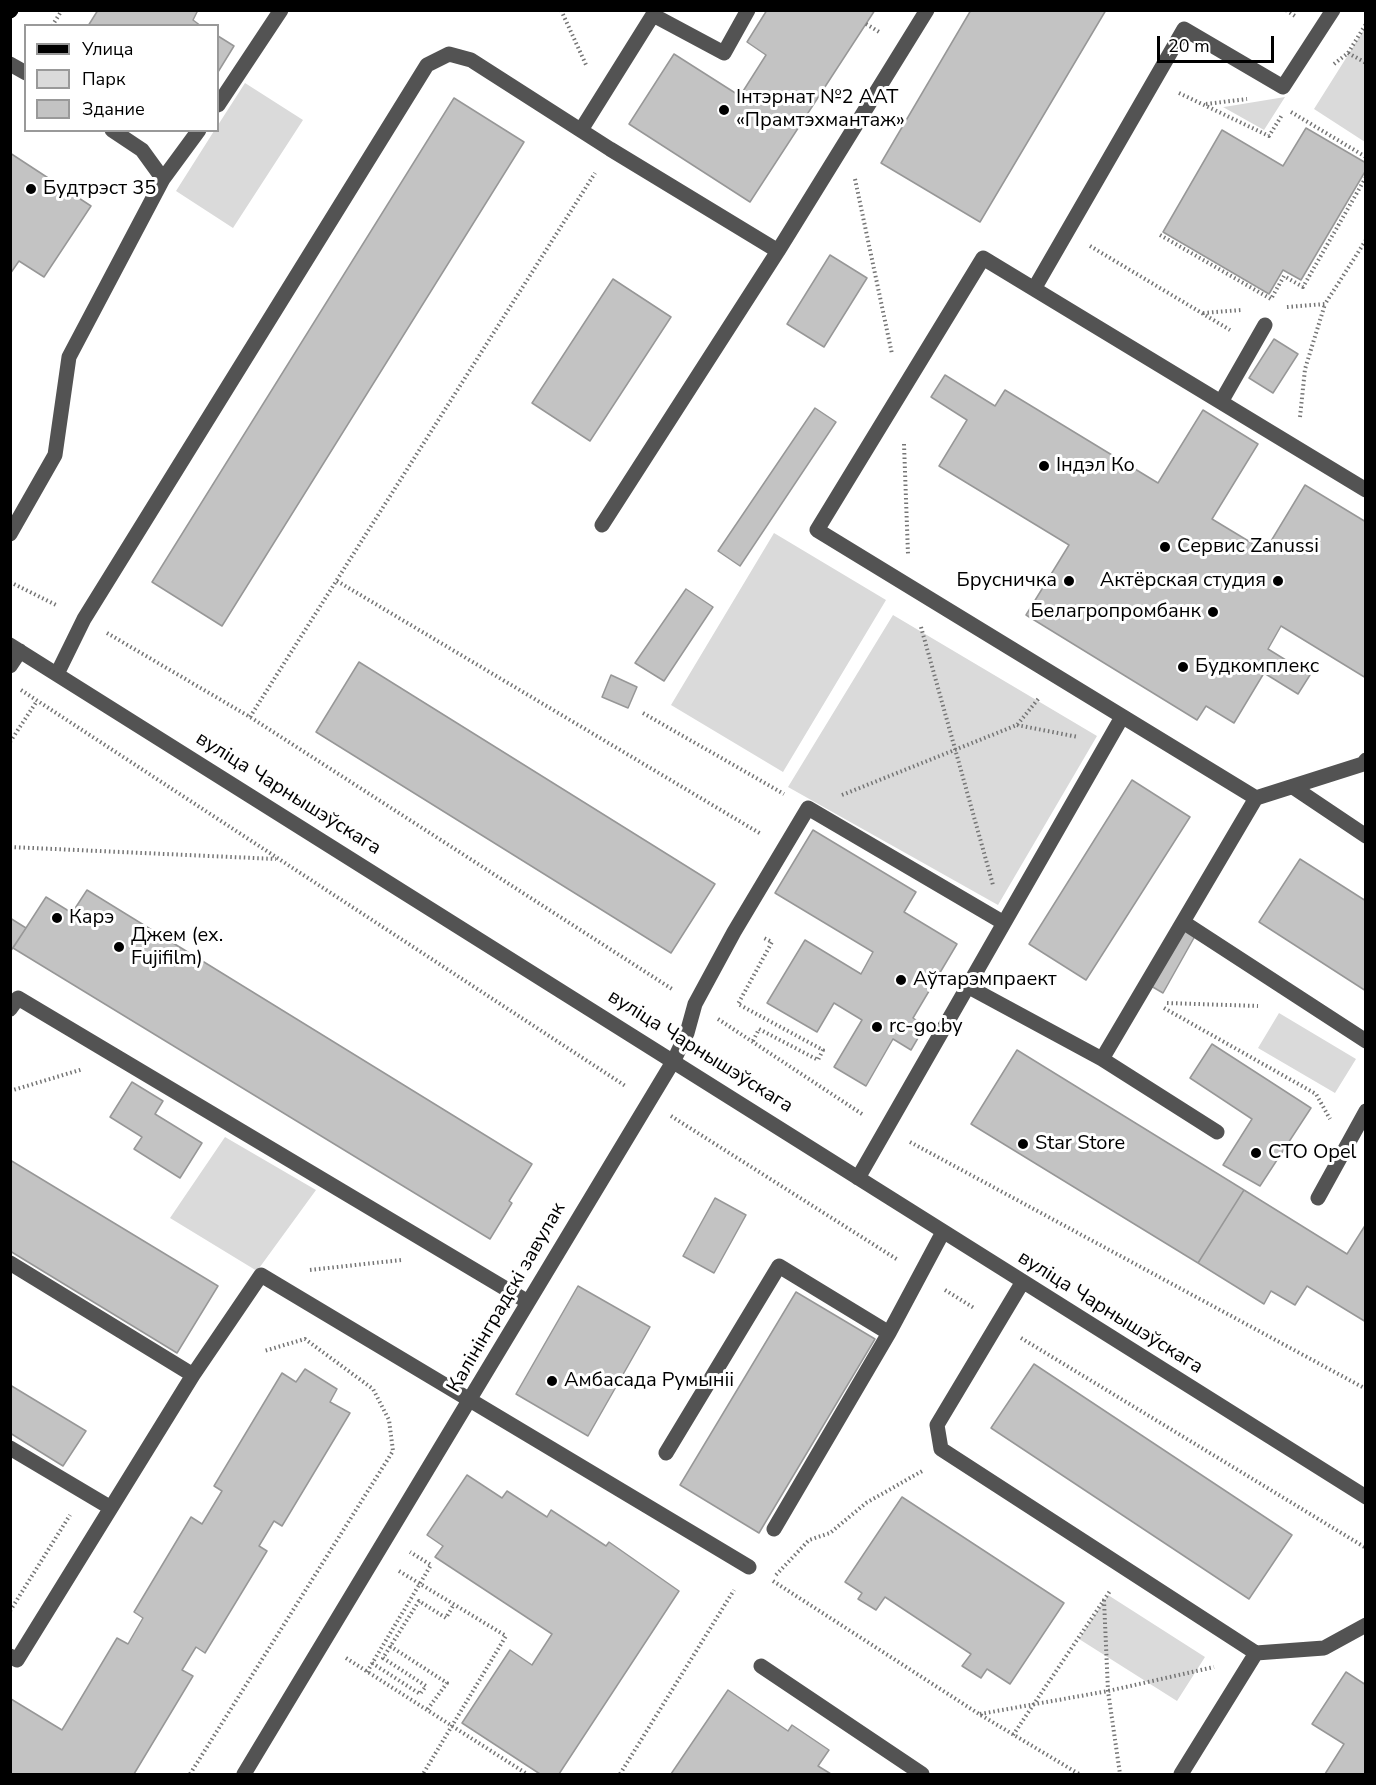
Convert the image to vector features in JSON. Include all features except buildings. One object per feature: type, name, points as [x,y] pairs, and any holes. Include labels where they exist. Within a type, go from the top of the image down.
[{"type":"street","points":[[219,103],[281,10]]},
{"type":"street","points":[[581,130],[655,13],[724,53],[748,10]]},
{"type":"street","points":[[602,525],[847,141],[927,10]]},
{"type":"street","points":[[1034,289],[1184,29],[1283,87],[1332,10]]},
{"type":"street","points":[[57,674],[84,619],[427,65],[448,54],[471,60],[610,149],[777,251]]},
{"type":"street","points":[[10,64],[24,72]]},
{"type":"street","points":[[115,132],[142,150],[163,179]]},
{"type":"street","points":[[10,534],[56,455],[69,357],[163,179],[198,132]]},
{"type":"street","points":[[1256,798],[817,530],[983,258],[1365,490]]},
{"type":"street","points":[[1221,402],[1265,325]]},
{"type":"street","points":[[10,666],[15,648]]},
{"type":"street","name":"вуліца Чарнышэўскага","points":[[15,648],[674,1060],[1022,1283],[1365,1497]]},
{"type":"street","points":[[858,1178],[1122,717]]},
{"type":"street","points":[[1102,1059],[1256,798],[1363,764],[1365,760]]},
{"type":"street","points":[[1293,787],[1365,836]]},
{"type":"street","points":[[808,808],[1004,923]]},
{"type":"street","name":"Калінінградскі завулак","points":[[244,1774],[472,1400],[528,1302],[674,1060],[687,1033],[695,1004],[808,808]]},
{"type":"street","points":[[1183,922],[1365,1041]]},
{"type":"street","points":[[968,986],[1102,1059],[1217,1132]]},
{"type":"street","points":[[10,1009],[18,998],[528,1302]]},
{"type":"street","points":[[1318,1198],[1365,1112]]},
{"type":"street","points":[[774,1529],[890,1333],[943,1232]]},
{"type":"street","points":[[10,1263],[193,1375]]},
{"type":"street","points":[[666,1453],[779,1266],[890,1333]]},
{"type":"street","points":[[10,1656],[17,1660],[193,1375],[261,1275],[748,1567]]},
{"type":"street","points":[[1022,1283],[937,1425],[941,1449],[1256,1653],[1324,1648],[1365,1625]]},
{"type":"street","points":[[10,1448],[111,1508]]},
{"type":"street","points":[[1181,1774],[1256,1653]]},
{"type":"street","points":[[761,1666],[922,1774]]},
{"type":"path","points":[[53,24],[62,10]]},
{"type":"path","points":[[561,10],[602,98]]},
{"type":"path","points":[[1365,24],[1348,53],[1365,63]]},
{"type":"path","points":[[1172,90],[1269,136]]},
{"type":"path","points":[[1285,109],[1365,156]]},
{"type":"path","points":[[847,141],[901,394],[909,586],[957,749],[1004,923]]},
{"type":"path","points":[[250,717],[610,149]]},
{"type":"path","points":[[1160,235],[1271,299],[1284,276],[1303,287],[1365,177]]},
{"type":"path","points":[[1297,448],[1305,369],[1325,304],[1365,240]]},
{"type":"path","points":[[1083,242],[1254,344]]},
{"type":"path","points":[[1284,307],[1325,304]]},
{"type":"path","points":[[1201,313],[1248,310]]},
{"type":"path","points":[[337,580],[788,842]]},
{"type":"path","points":[[643,713],[808,808],[1017,725],[1057,677]]},
{"type":"path","points":[[20,689],[648,1101],[997,1323],[1365,1548]]},
{"type":"path","points":[[10,742],[37,701]]},
{"type":"path","points":[[1017,725],[1108,742]]},
{"type":"path","points":[[10,847],[278,859]]},
{"type":"path","points":[[753,1041],[759,1029],[818,1060],[824,1050],[738,1004],[772,942],[758,934]]},
{"type":"path","points":[[1140,995],[1316,1094],[1346,1146]]},
{"type":"path","points":[[1154,1003],[1269,1007]]},
{"type":"path","points":[[10,1090],[118,1058]]},
{"type":"path","points":[[261,1275],[449,1255]]},
{"type":"path","points":[[190,1774],[393,1451],[389,1420],[373,1389],[304,1340],[264,1351]]},
{"type":"path","points":[[771,1580],[809,1540],[830,1533],[866,1503],[921,1473],[941,1449]]},
{"type":"path","points":[[407,1550],[431,1564],[367,1672],[527,1774]]},
{"type":"path","points":[[620,1774],[748,1567],[1013,1735],[1079,1774]]},
{"type":"path","points":[[1013,1735],[1032,1703],[1127,1569]]},
{"type":"path","points":[[420,1583],[506,1636],[423,1774]]},
{"type":"path","points":[[1104,1599],[1108,1691],[1120,1774]]},
{"type":"path","points":[[372,1663],[420,1694],[426,1686],[382,1658],[419,1601],[446,1618],[454,1604]]},
{"type":"path","points":[[390,1646],[447,1683],[427,1710]]},
{"type":"path","points":[[980,1714],[1108,1691],[1228,1663],[1256,1653]]},
{"type":"green space","points":[[1365,28],[1365,142],[1314,109]]},
{"type":"green space","points":[[245,83],[303,120],[233,228],[176,191],[213,132],[219,132],[219,123]]},
{"type":"green space","points":[[1285,97],[1264,130],[1223,107],[1224,107]]},
{"type":"green space","points":[[774,533],[886,600],[783,772],[671,705]]},
{"type":"green space","points":[[893,615],[1097,736],[998,905],[788,787]]},
{"type":"green space","points":[[1279,1013],[1356,1059],[1335,1093],[1258,1048]]},
{"type":"green space","points":[[225,1137],[316,1190],[257,1271],[170,1218]]},
{"type":"green space","points":[[1108,1595],[1205,1657],[1177,1701],[1079,1639]]},
{"type":"place","name":"Інтэрнат №2 ААТ «Прамтэхмантаж»","points":[[724,110]]},
{"type":"place","name":"Будтрэст 35","points":[[31,189]]},
{"type":"place","name":"Індэл Ко","points":[[1044,466]]},
{"type":"place","name":"Сервис Zanussi","points":[[1165,547]]},
{"type":"place","name":"Брусничка","points":[[1069,581]]},
{"type":"place","name":"Актёрская студия","points":[[1278,581]]},
{"type":"place","name":"Белагропромбанк","points":[[1213,612]]},
{"type":"place","name":"Будкомплекс","points":[[1183,667]]},
{"type":"place","name":"Карэ","points":[[57,918]]},
{"type":"place","name":"Джем (ex. Fujifilm)","points":[[119,947]]},
{"type":"place","name":"Аўтарэмпраект","points":[[901,980]]},
{"type":"place","name":"rc-go.by","points":[[877,1027]]},
{"type":"place","name":"Star Store","points":[[1023,1144]]},
{"type":"place","name":"СТО Opel","points":[[1256,1153]]},
{"type":"place","name":"Амбасада Румыніі","points":[[552,1381]]}]
